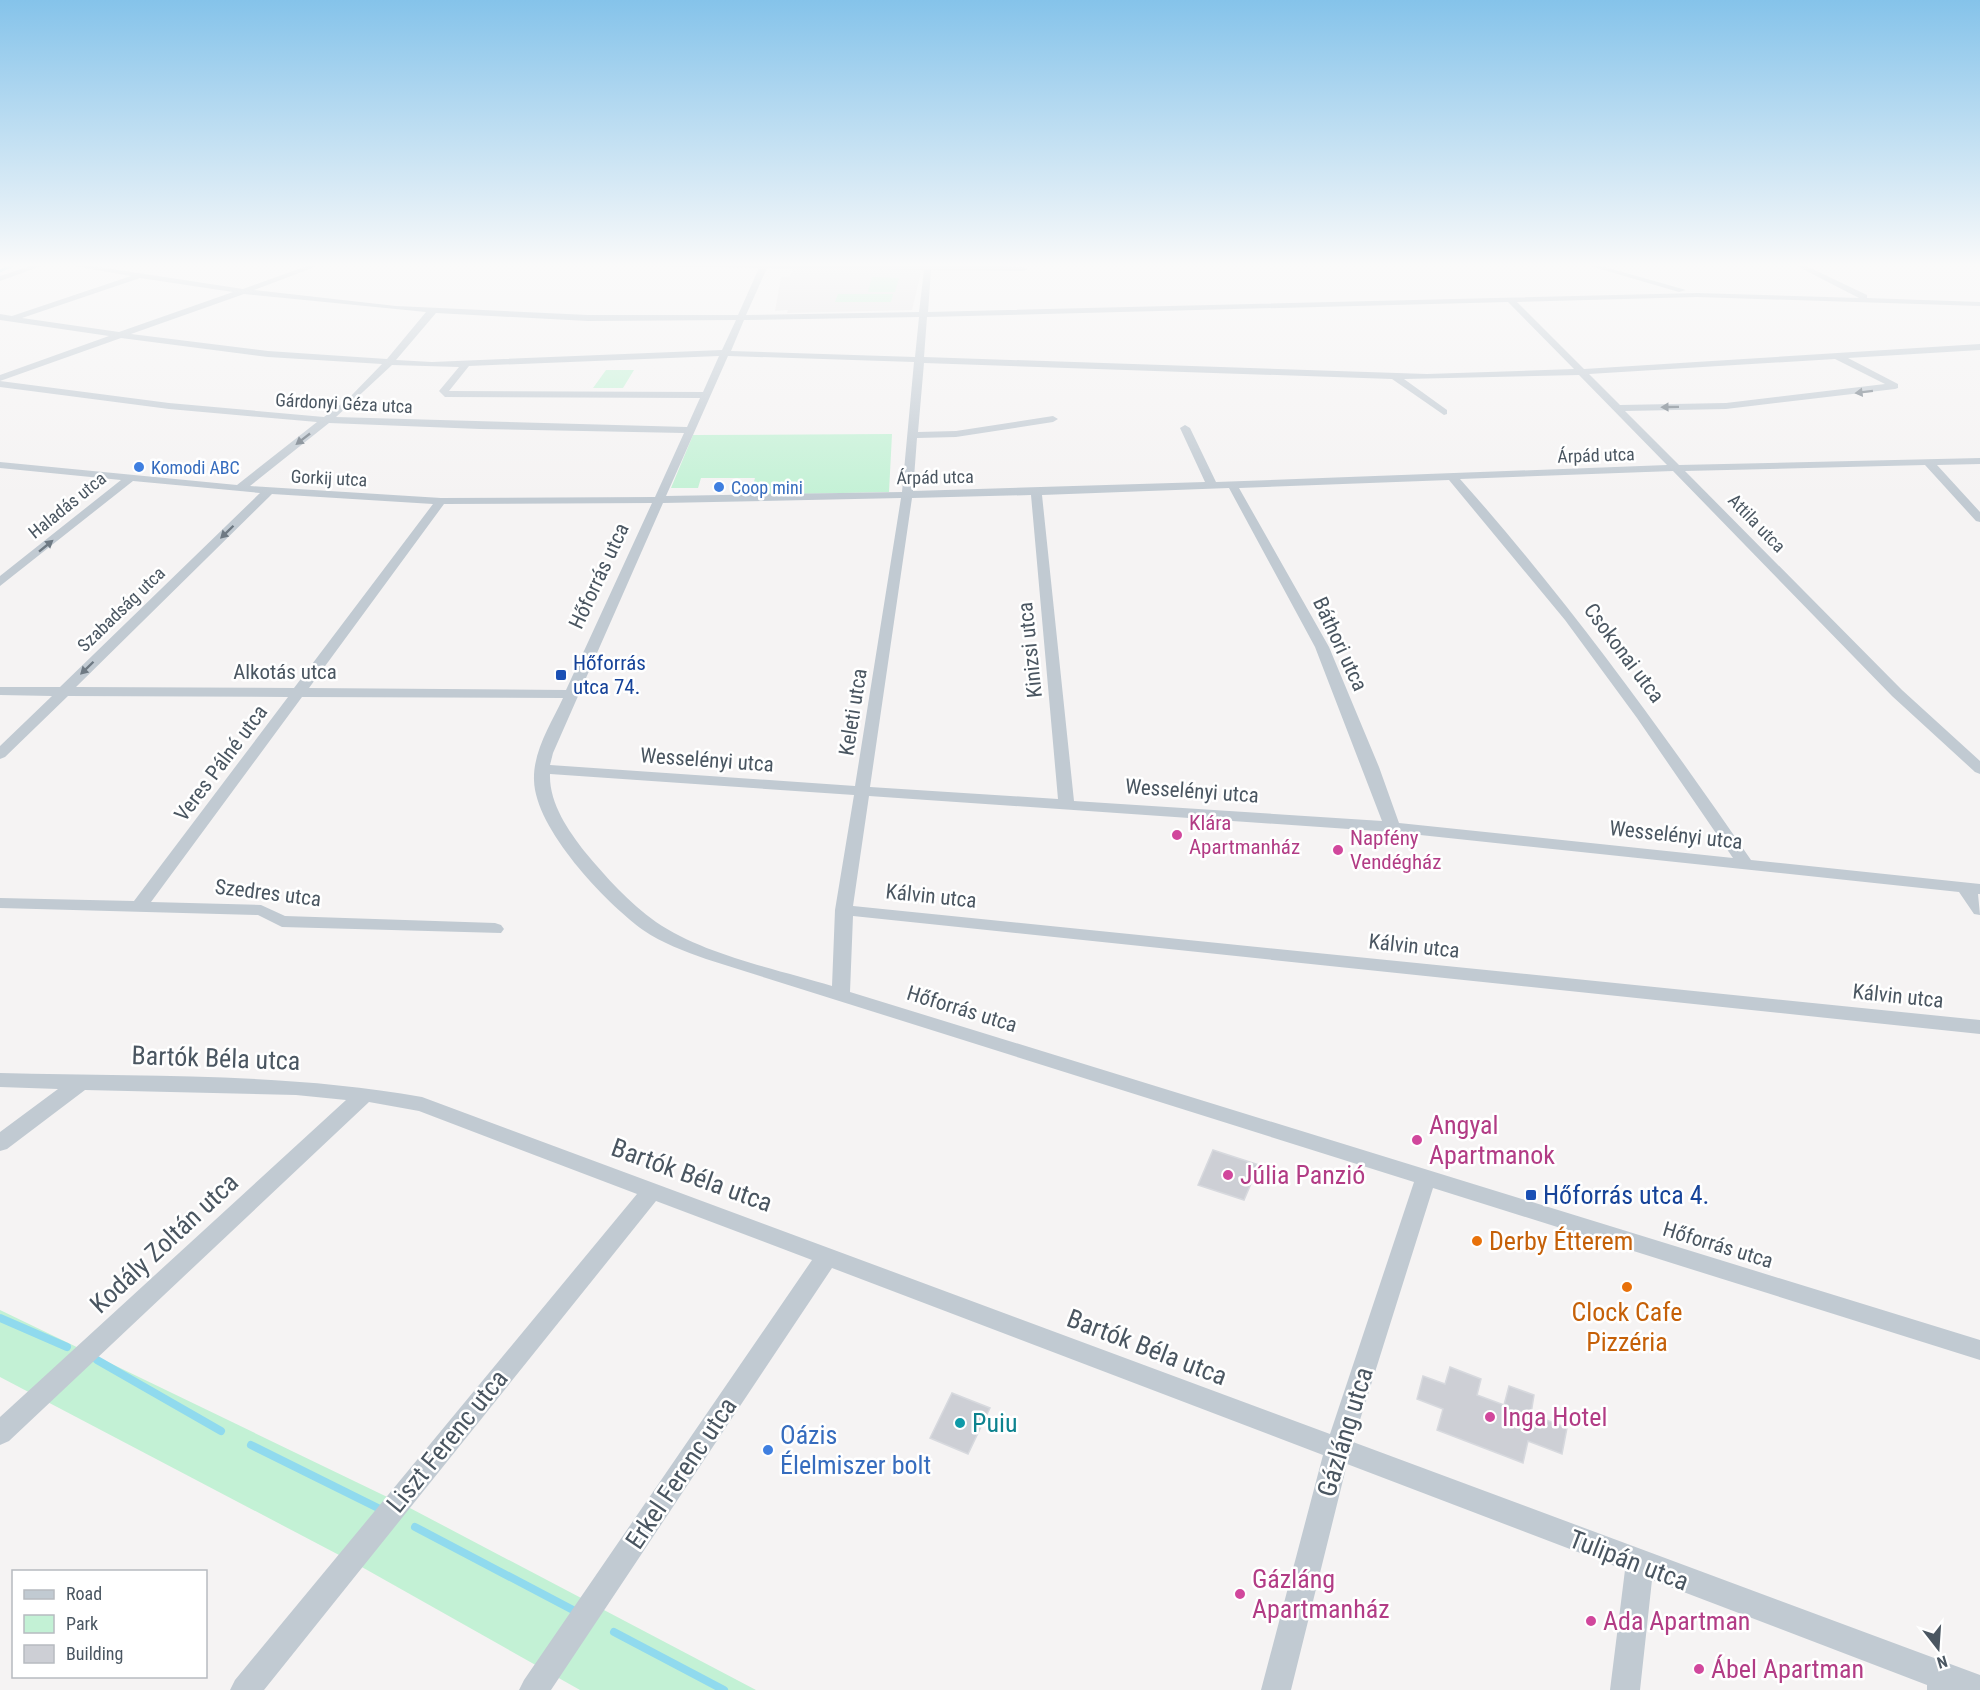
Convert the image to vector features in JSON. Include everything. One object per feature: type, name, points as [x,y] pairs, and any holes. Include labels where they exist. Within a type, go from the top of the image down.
[{"type":"street","points":[[0,378],[95,343]]},
{"type":"street","points":[[179,343],[268,354],[389,363],[466,364],[724,353],[1394,376],[1580,372],[1834,354],[1980,347]]},
{"type":"street","points":[[240,488],[330,419],[389,363],[405,343]]},
{"type":"street","name":"Hőforrás utca","points":[[729,343],[570,694],[549,742],[542,769],[544,795],[557,824],[604,884],[633,914],[651,927],[689,946],[1980,1350]]},
{"type":"street","name":"Keleti utca","points":[[841,995],[844,910],[906,494],[921,343]]},
{"type":"street","name":"Attila utca","points":[[1552,343],[1619,408],[1897,693],[1980,769]]},
{"type":"street","points":[[1619,408],[1726,406],[1895,386],[1834,354]]},
{"type":"street","points":[[466,364],[444,391],[445,394],[705,395]]},
{"type":"street","points":[[1394,376],[1444,412]]},
{"type":"street","name":"Gárdonyi Géza utca","points":[[0,384],[127,402],[330,419],[519,428],[689,430]]},
{"type":"street","points":[[911,435],[956,434],[1053,419]]},
{"type":"street","points":[[1185,428],[1213,487]]},
{"type":"street","name":"Árpád utca","points":[[658,500],[1213,487],[1678,468],[1980,461]]},
{"type":"street","points":[[1928,462],[1980,519]]},
{"type":"street","name":"Gorkij utca","points":[[0,465],[268,491],[441,501],[658,500]]},
{"type":"street","points":[[0,477],[14,466]]},
{"type":"street","name":"Csokonai utca","points":[[1453,478],[1511,542],[1573,619],[1649,722],[1746,864]]},
{"type":"street","name":"Haladás utca","points":[[0,582],[129,479]]},
{"type":"street","name":"Báthori utca","points":[[1233,486],[1322,647],[1371,767],[1392,827]]},
{"type":"street","name":"Szabadság utca","points":[[0,754],[268,491]]},
{"type":"street","name":"Kinizsi utca","points":[[1036,492],[1066,803]]},
{"type":"street","name":"Veres Pálné utca","points":[[140,905],[441,501]]},
{"type":"street","name":"Alkotás utca","points":[[0,692],[570,694]]},
{"type":"street","name":"Wesselényi utca","points":[[542,769],[1392,827],[1972,888]]},
{"type":"street","points":[[1972,888],[1980,910]]},
{"type":"street","name":"Szedres utca","points":[[0,903],[261,910],[282,921],[495,929]]},
{"type":"street","name":"Kálvin utca","points":[[844,910],[1980,1027]]},
{"type":"street","name":"Bartók Béla utca","points":[[0,1080],[296,1088],[365,1094],[430,1107],[651,1192],[828,1255],[1337,1451]]},
{"type":"street","points":[[0,1143],[81,1082]]},
{"type":"street","name":"Kodály Zoltán utca","points":[[0,1433],[365,1094]]},
{"type":"street","name":"Gázláng utca","points":[[1276,1690],[1337,1451],[1426,1178]]},
{"type":"street","name":"Liszt Ferenc utca","points":[[244,1690],[651,1192]]},
{"type":"street","name":"Erkel Ferenc utca","points":[[534,1690],[828,1255]]},
{"type":"street","name":"Tulipán utca","points":[[1337,1451],[1640,1564],[1942,1683],[1980,1690]]},
{"type":"street","points":[[1625,1690],[1640,1564]]},
{"type":"green space","points":[[606,370],[634,370],[623,388],[593,388]]},
{"type":"green space","points":[[892,434],[889,492],[750,495],[755,478],[701,478],[698,488],[671,488],[693,435]]},
{"type":"green space","points":[[0,1310],[408,1507],[756,1690],[580,1690],[360,1566],[0,1377]]},
{"type":"building","name":"Júlia Panzió","points":[[1213,1150],[1259,1165],[1244,1200],[1198,1185]]},
{"type":"building","name":"Inga Hotel","points":[[1450,1367],[1481,1379],[1477,1395],[1504,1405],[1509,1386],[1534,1395],[1531,1414],[1567,1428],[1562,1454],[1528,1441],[1523,1463],[1437,1430],[1443,1409],[1417,1399],[1423,1376],[1445,1384]]},
{"type":"building","name":"Puiu","points":[[952,1393],[990,1408],[968,1454],[930,1438]]},
{"type":"waterway","points":[[0,1318],[67,1347]]},
{"type":"waterway","points":[[97,1360],[221,1431]]},
{"type":"waterway","points":[[251,1445],[382,1510]]},
{"type":"waterway","points":[[415,1527],[573,1610]]},
{"type":"waterway","points":[[614,1632],[724,1690]]},
{"type":"place","name":"Komodi ABC","points":[[139,467]]},
{"type":"place","name":"Coop mini","points":[[719,487]]},
{"type":"place","name":"Hőforrás utca 74.","points":[[561,675]]},
{"type":"place","name":"Klára Apartmanház","points":[[1177,835]]},
{"type":"place","name":"Napfény Vendégház","points":[[1338,850]]},
{"type":"place","name":"Angyal Apartmanok","points":[[1417,1140]]},
{"type":"place","name":"Júlia Panzió","points":[[1228,1175]]},
{"type":"place","name":"Hőforrás utca 4.","points":[[1531,1195]]},
{"type":"place","name":"Derby Étterem","points":[[1477,1241]]},
{"type":"place","name":"Clock Cafe Pizzéria","points":[[1627,1287]]},
{"type":"place","name":"Inga Hotel","points":[[1490,1417]]},
{"type":"place","name":"Puiu","points":[[960,1423]]},
{"type":"place","name":"Oázis Élelmiszer bolt","points":[[768,1450]]},
{"type":"place","name":"Gázláng Apartmanház","points":[[1240,1594]]},
{"type":"place","name":"Ada Apartman","points":[[1591,1621]]},
{"type":"place","name":"Ábel Apartman","points":[[1699,1669]]}]
